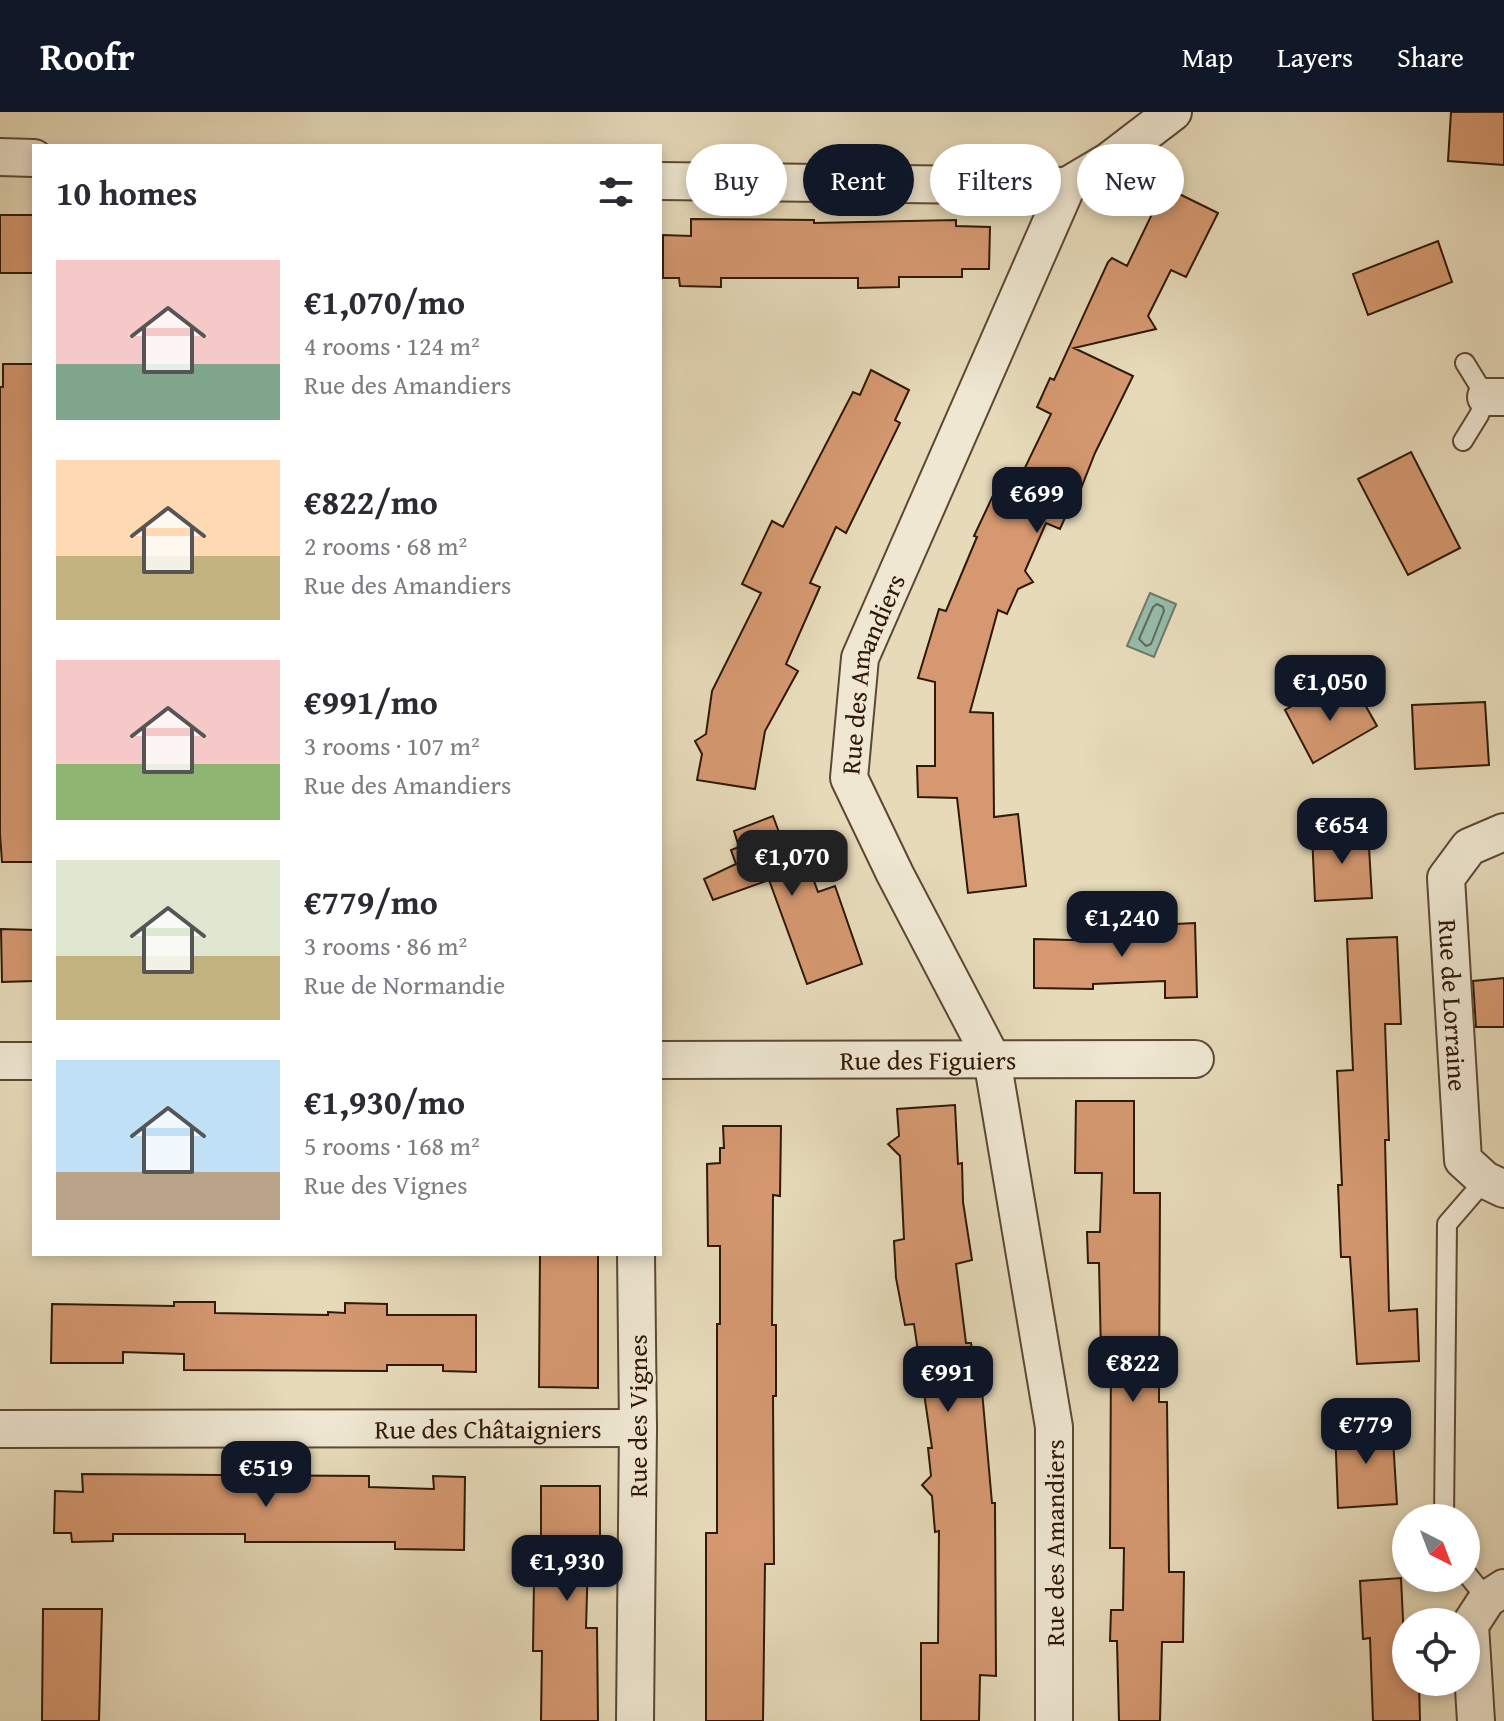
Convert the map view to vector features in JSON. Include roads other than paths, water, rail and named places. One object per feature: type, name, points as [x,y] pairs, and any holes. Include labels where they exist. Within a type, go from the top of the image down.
[{"type":"street","points":[[662,181],[1067,186],[1109,161],[1173,112]]},
{"type":"street","points":[[0,157],[32,158]]},
{"type":"street","name":"Rue des Amandiers","points":[[1054,1721],[1054,1427],[992,1059],[849,778],[860,658],[1067,186]]},
{"type":"street","name":"Rue de Lorraine","points":[[1494,1184],[1463,1160],[1446,878],[1469,847],[1504,832]]},
{"type":"street","name":"Rue des Figuiers","points":[[662,1060],[1195,1059]]},
{"type":"street","points":[[0,1061],[32,1061]]},
{"type":"street","name":"Rue des Vignes","points":[[635,1721],[636,1256]]},
{"type":"street","name":"Rue des Châtaigniers","points":[[0,1429],[638,1428]]},
{"type":"street","points":[[1476,1721],[1470,1625],[1486,1587]]},
{"type":"lane","points":[[1463,441],[1495,397],[1465,363]]},
{"type":"lane","points":[[1444,1504],[1447,1224],[1494,1184]]},
{"type":"water","points":[[1150,593],[1176,604],[1154,657],[1127,646]]}]
